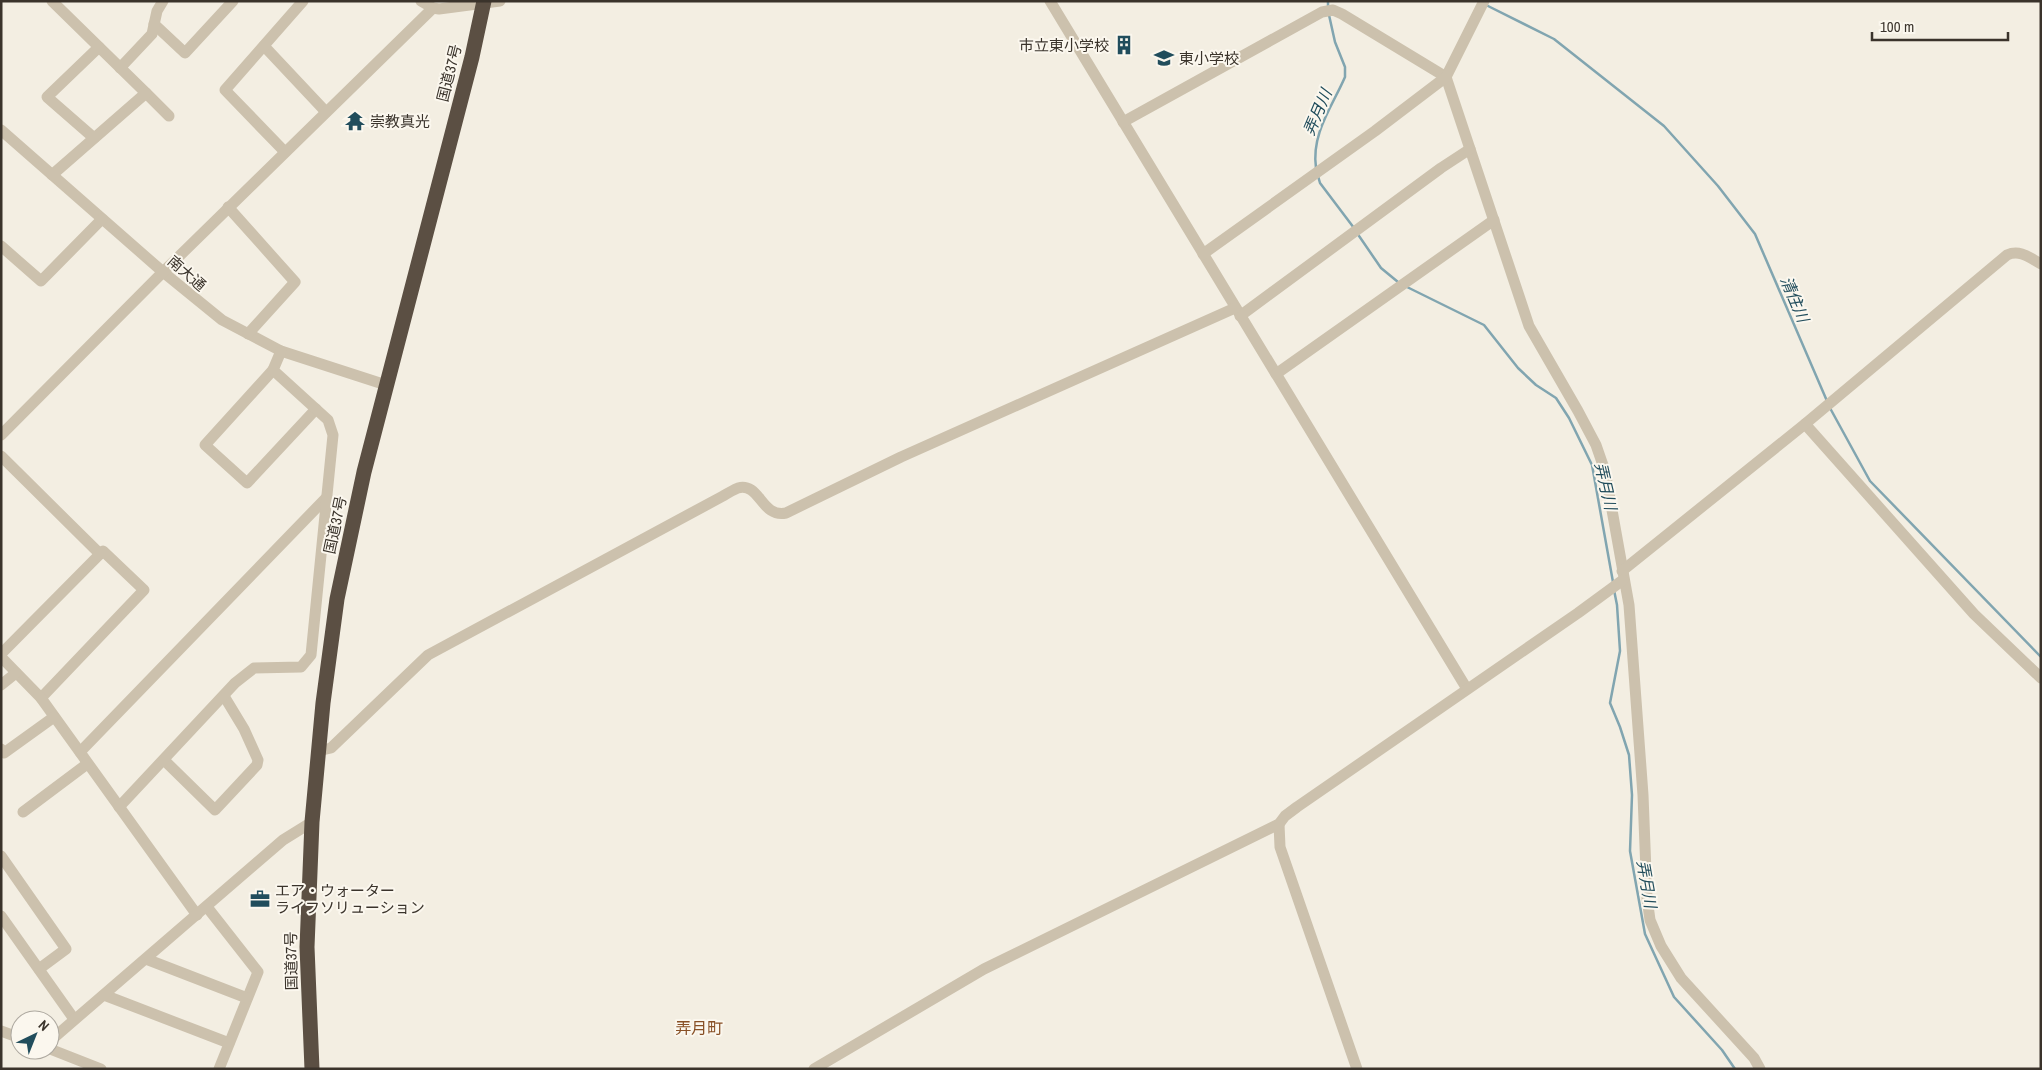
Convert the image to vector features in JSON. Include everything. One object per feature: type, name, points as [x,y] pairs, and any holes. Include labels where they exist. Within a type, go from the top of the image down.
[{"type":"highway","name":"国道37号","points":[[312,1069],[307,947],[312,822],[318,751],[337,599],[364,472],[472,58],[484,3]]},
{"type":"street","points":[[52,1],[169,116]]},
{"type":"street","points":[[120,68],[152,34],[157,11],[163,1]]},
{"type":"street","points":[[154,24],[185,53],[233,1]]},
{"type":"street","points":[[285,152],[225,90],[303,1]]},
{"type":"street","points":[[421,1],[433,8],[500,1]]},
{"type":"street","points":[[1050,1],[1467,690]]},
{"type":"street","points":[[1203,254],[1446,77],[1484,1]]},
{"type":"street","points":[[1,435],[162,272],[433,8]]},
{"type":"street","points":[[1123,122],[1322,12],[1333,10],[1446,77],[1529,326],[1596,445],[1605,471],[1628,605],[1643,795],[1647,898],[1650,920],[1661,946],[1681,978],[1754,1058],[1760,1069]]},
{"type":"street","points":[[264,46],[326,112]]},
{"type":"street","points":[[94,138],[47,97],[99,47]]},
{"type":"street","points":[[52,174],[146,93]]},
{"type":"street","name":"南大通","points":[[1,130],[162,272],[215,314],[281,351],[386,385]]},
{"type":"street","points":[[318,751],[331,748],[428,655],[723,496],[739,488],[746,488],[757,495],[772,512],[778,514],[786,513],[910,453],[1238,312],[1356,232],[1441,168],[1470,150]]},
{"type":"street","points":[[228,208],[295,282],[248,334]]},
{"type":"street","points":[[1,246],[41,281],[102,218]]},
{"type":"street","points":[[1276,374],[1494,220]]},
{"type":"street","points":[[814,1069],[984,969],[1279,824],[1285,816],[1297,807],[1467,690],[1622,575],[2007,255],[2013,252],[2023,254],[2041,264]]},
{"type":"street","points":[[281,351],[273,370],[205,445],[247,483],[316,409]]},
{"type":"street","points":[[119,807],[235,683],[254,668],[301,667],[311,655],[333,435],[328,420],[273,370]]},
{"type":"street","points":[[1805,424],[1974,614],[2041,678]]},
{"type":"street","points":[[1,456],[100,554]]},
{"type":"street","points":[[80,752],[327,497]]},
{"type":"street","points":[[41,698],[144,590],[104,551],[1,655],[16,674],[41,698],[197,915]]},
{"type":"street","points":[[1,685],[16,674]]},
{"type":"street","points":[[164,760],[215,810],[251,772],[257,765],[258,760],[244,729],[224,696]]},
{"type":"street","points":[[1,749],[4,753],[54,716]]},
{"type":"street","points":[[23,812],[88,764]]},
{"type":"street","points":[[60,1032],[282,840],[312,822]]},
{"type":"street","points":[[1279,824],[1280,847],[1357,1069]]},
{"type":"street","points":[[1,856],[66,948],[39,970]]},
{"type":"street","points":[[207,906],[258,972],[219,1069]]},
{"type":"street","points":[[1,916],[74,1020]]},
{"type":"street","points":[[146,959],[247,998]]},
{"type":"street","points":[[104,995],[229,1043]]},
{"type":"street","points":[[60,1053],[101,1069]]},
{"type":"waterway","name":"弄月川","points":[[1328,1],[1328,7]]},
{"type":"waterway","name":"清住川","points":[[1486,5],[1554,39],[1664,126],[1718,186],[1755,234],[1827,401]]},
{"type":"waterway","name":"弄月川","points":[[1316,168],[1315,156],[1320,132],[1345,77],[1345,67],[1335,42],[1329,15]]},
{"type":"waterway","name":"弄月川","points":[[1318,176],[1320,183],[1354,228]]},
{"type":"waterway","name":"弄月川","points":[[1357,233],[1381,268],[1398,282]]},
{"type":"waterway","name":"弄月川","points":[[1407,287],[1484,325],[1518,368],[1536,385],[1556,398],[1569,418],[1592,465],[1613,582]]},
{"type":"waterway","name":"清住川","points":[[1830,408],[1870,481],[2041,657]]},
{"type":"waterway","name":"弄月川","points":[[1614,590],[1617,605],[1620,651],[1610,703],[1629,755],[1632,795],[1630,851],[1645,934],[1674,997],[1722,1050],[1735,1069]]},
{"type":"place","name":"市立東小学校","points":[[1124,45]]},
{"type":"place","name":"東小学校","points":[[1164,58]]},
{"type":"place","name":"崇教真光","points":[[355,121]]},
{"type":"place","name":"エア・ウォーター ライフソリューション","points":[[260,899]]},
{"type":"district","name":"弄月町","points":[[699,1028]]}]
